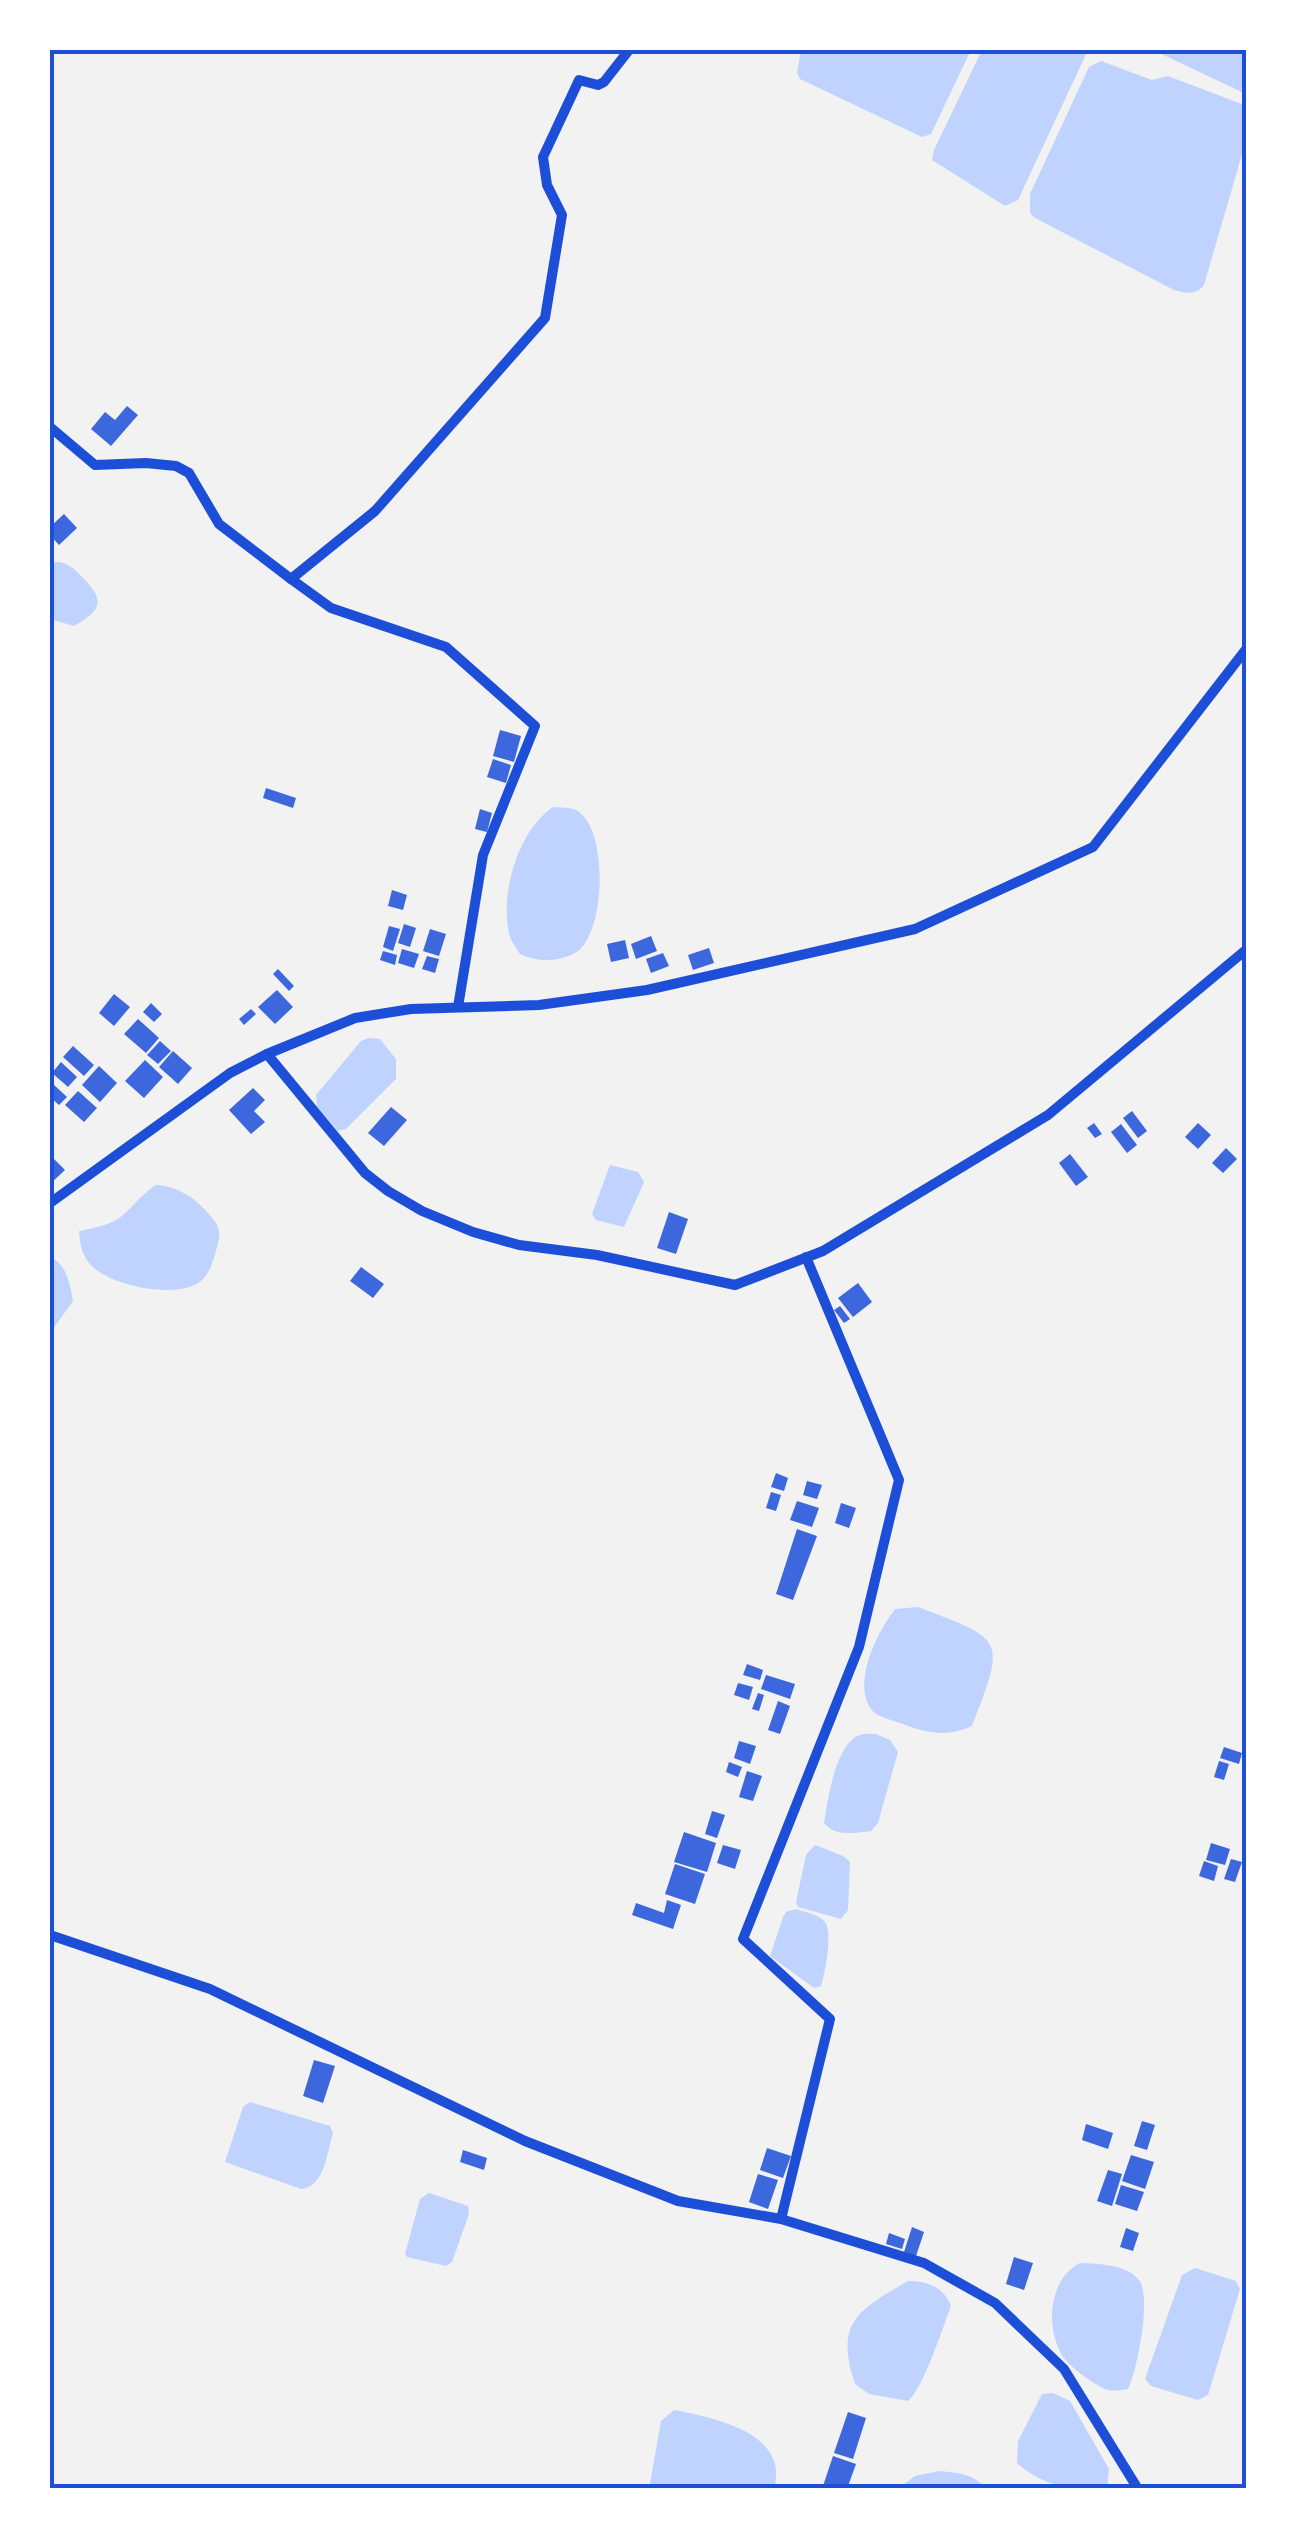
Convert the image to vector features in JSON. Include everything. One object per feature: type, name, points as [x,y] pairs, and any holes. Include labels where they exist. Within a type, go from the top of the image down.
[{"type":"street","points":[[291,578],[375,511],[545,318],[562,215],[547,185],[543,157],[579,80],[604,82],[629,50]]},
{"type":"street","points":[[50,427],[95,465],[146,462],[176,466],[188,474],[220,524],[331,608],[446,647],[535,726],[483,855],[458,1007]]},
{"type":"street","points":[[50,1203],[230,1073],[355,1018],[411,1009],[538,1005],[648,990],[915,929],[1093,847],[1247,648]]},
{"type":"street","points":[[267,1054],[365,1173],[422,1211],[519,1245],[597,1255],[735,1285],[824,1251],[1048,1115],[1247,949]]},
{"type":"street","points":[[781,2218],[830,2020],[743,1939],[858,1647],[899,1480],[806,1258]]},
{"type":"street","points":[[50,1935],[210,1989],[525,2141],[678,2201],[781,2218],[924,2263],[995,2304],[1064,2369],[1138,2489]]},
{"type":"water","points":[[801,50],[971,50],[931,134],[922,137],[800,79],[797,73]]},
{"type":"water","points":[[982,50],[1088,50],[1018,200],[1005,206],[932,160]]},
{"type":"water","points":[[1153,50],[1247,50],[1247,94],[1246,94]]},
{"type":"water","points":[[1101,61],[1152,80],[1168,76],[1247,106],[1247,137],[1204,285],[1197,291],[1174,290],[1030,213],[1030,194],[1089,67]]},
{"type":"water","points":[[59,562],[75,570],[97,597],[96,608],[74,626],[50,619],[50,563]]},
{"type":"water","points":[[553,807],[576,810],[587,821],[595,838],[600,884],[592,928],[584,945],[567,957],[540,960],[520,954],[512,941],[507,900],[521,847],[541,817]]},
{"type":"water","points":[[380,1039],[396,1059],[396,1079],[346,1129],[338,1131],[317,1106],[316,1095],[361,1041]]},
{"type":"water","points":[[610,1165],[638,1172],[644,1182],[624,1227],[596,1220],[592,1214]]},
{"type":"water","points":[[155,1185],[191,1197],[218,1228],[210,1269],[191,1287],[162,1290],[129,1285],[101,1273],[82,1250],[79,1231],[116,1220]]},
{"type":"water","points":[[50,1257],[64,1270],[73,1301],[50,1333]]},
{"type":"water","points":[[918,1607],[968,1627],[990,1645],[990,1674],[972,1726],[954,1732],[930,1732],[884,1718],[869,1706],[864,1682],[875,1642],[895,1609]]},
{"type":"water","points":[[862,1734],[890,1740],[898,1752],[878,1823],[871,1831],[834,1830],[824,1823],[844,1749]]},
{"type":"water","points":[[815,1845],[850,1862],[848,1910],[841,1919],[798,1907],[796,1902],[806,1855]]},
{"type":"water","points":[[796,1909],[819,1917],[827,1927],[824,1972],[821,1986],[814,1988],[770,1956],[783,1917]]},
{"type":"water","points":[[250,2102],[330,2126],[333,2133],[327,2159],[309,2187],[301,2189],[225,2162],[243,2107]]},
{"type":"water","points":[[429,2193],[468,2206],[469,2214],[452,2262],[446,2266],[405,2254],[420,2199]]},
{"type":"water","points":[[1080,2263],[1127,2271],[1143,2289],[1142,2334],[1128,2389],[1108,2390],[1094,2383],[1069,2364],[1057,2343],[1052,2317],[1056,2291],[1070,2270]]},
{"type":"water","points":[[1195,2268],[1236,2281],[1240,2289],[1208,2395],[1198,2400],[1151,2386],[1145,2379],[1182,2275]]},
{"type":"water","points":[[908,2281],[934,2286],[951,2306],[926,2371],[908,2401],[869,2394],[855,2384],[848,2345],[855,2320],[864,2310]]},
{"type":"water","points":[[1053,2393],[1070,2401],[1109,2469],[1107,2489],[1059,2485],[1038,2478],[1017,2463],[1018,2441],[1042,2394]]},
{"type":"water","points":[[674,2410],[728,2424],[760,2442],[771,2454],[776,2470],[774,2489],[649,2489],[661,2421]]},
{"type":"water","points":[[939,2471],[971,2477],[985,2489],[897,2489],[915,2476]]},
{"type":"building","points":[[127,406],[138,415],[111,446],[91,429],[105,412],[115,420]]},
{"type":"building","points":[[64,514],[77,528],[59,545],[50,535],[50,527]]},
{"type":"building","points":[[500,730],[521,736],[514,762],[493,756]]},
{"type":"building","points":[[493,759],[511,765],[506,783],[487,777]]},
{"type":"building","points":[[266,788],[296,798],[293,808],[263,798]]},
{"type":"building","points":[[480,809],[492,813],[487,832],[475,829]]},
{"type":"building","points":[[392,890],[407,895],[403,910],[388,906]]},
{"type":"building","points":[[404,924],[416,928],[410,947],[398,943]]},
{"type":"building","points":[[389,926],[400,929],[393,951],[383,947]]},
{"type":"building","points":[[430,929],[446,934],[439,956],[423,951]]},
{"type":"building","points":[[651,936],[657,951],[636,959],[631,944]]},
{"type":"building","points":[[625,940],[629,958],[611,962],[607,944]]},
{"type":"building","points":[[709,948],[714,963],[693,970],[688,955]]},
{"type":"building","points":[[402,949],[419,954],[414,968],[398,963]]},
{"type":"building","points":[[383,951],[397,955],[395,965],[380,960]]},
{"type":"building","points":[[663,953],[669,966],[651,973],[646,959]]},
{"type":"building","points":[[427,956],[439,959],[435,973],[422,969]]},
{"type":"building","points":[[278,969],[294,986],[289,991],[273,974]]},
{"type":"building","points":[[277,990],[293,1007],[275,1024],[258,1007]]},
{"type":"building","points":[[114,994],[130,1007],[114,1026],[99,1013]]},
{"type":"building","points":[[151,1003],[162,1014],[154,1022],[143,1012]]},
{"type":"building","points":[[251,1009],[256,1014],[244,1025],[239,1019]]},
{"type":"building","points":[[138,1019],[159,1038],[146,1053],[124,1034]]},
{"type":"building","points":[[160,1041],[171,1051],[158,1064],[147,1055]]},
{"type":"building","points":[[73,1046],[94,1065],[84,1076],[63,1057]]},
{"type":"building","points":[[173,1051],[192,1068],[178,1084],[159,1067]]},
{"type":"building","points":[[145,1060],[163,1077],[144,1098],[125,1081]]},
{"type":"building","points":[[61,1062],[77,1077],[68,1087],[52,1073]]},
{"type":"building","points":[[99,1066],[117,1083],[100,1102],[82,1085]]},
{"type":"building","points":[[53,1084],[67,1097],[59,1105],[50,1097]]},
{"type":"building","points":[[253,1088],[265,1100],[254,1111],[265,1122],[251,1134],[229,1110]]},
{"type":"building","points":[[78,1091],[97,1108],[84,1122],[65,1105]]},
{"type":"building","points":[[391,1107],[407,1120],[384,1146],[368,1133]]},
{"type":"building","points":[[1132,1111],[1147,1131],[1138,1138],[1123,1118]]},
{"type":"building","points":[[1094,1123],[1102,1134],[1095,1138],[1087,1128]]},
{"type":"building","points":[[1198,1123],[1211,1135],[1198,1149],[1185,1137]]},
{"type":"building","points":[[1121,1124],[1137,1145],[1127,1153],[1111,1132]]},
{"type":"building","points":[[1226,1148],[1237,1159],[1223,1173],[1212,1163]]},
{"type":"building","points":[[1070,1154],[1088,1177],[1076,1186],[1059,1163]]},
{"type":"building","points":[[50,1155],[65,1170],[50,1184]]},
{"type":"building","points":[[669,1212],[688,1219],[676,1254],[657,1248]]},
{"type":"building","points":[[361,1267],[384,1284],[373,1298],[350,1281]]},
{"type":"building","points":[[858,1283],[872,1302],[853,1317],[838,1298]]},
{"type":"building","points":[[840,1306],[850,1319],[844,1323],[834,1310]]},
{"type":"building","points":[[776,1473],[788,1478],[784,1491],[771,1487]]},
{"type":"building","points":[[807,1481],[822,1485],[817,1499],[803,1495]]},
{"type":"building","points":[[771,1492],[781,1495],[776,1511],[766,1508]]},
{"type":"building","points":[[797,1501],[819,1508],[812,1527],[790,1520]]},
{"type":"building","points":[[841,1503],[856,1508],[849,1528],[835,1523]]},
{"type":"building","points":[[797,1529],[817,1536],[793,1600],[776,1594]]},
{"type":"building","points":[[747,1664],[763,1670],[760,1680],[743,1675]]},
{"type":"building","points":[[766,1675],[795,1684],[790,1699],[761,1689]]},
{"type":"building","points":[[738,1683],[753,1687],[749,1700],[734,1695]]},
{"type":"building","points":[[758,1693],[764,1695],[759,1711],[752,1709]]},
{"type":"building","points":[[778,1701],[790,1706],[780,1734],[768,1730]]},
{"type":"building","points":[[739,1741],[756,1746],[750,1764],[734,1758]]},
{"type":"building","points":[[1224,1747],[1242,1753],[1239,1764],[1220,1758]]},
{"type":"building","points":[[1219,1761],[1229,1764],[1224,1780],[1214,1777]]},
{"type":"building","points":[[729,1762],[742,1767],[738,1777],[726,1772]]},
{"type":"building","points":[[747,1771],[762,1776],[753,1801],[739,1797]]},
{"type":"building","points":[[712,1811],[725,1815],[717,1838],[705,1834]]},
{"type":"building","points":[[684,1832],[716,1843],[707,1872],[674,1862]]},
{"type":"building","points":[[1211,1843],[1230,1849],[1225,1865],[1206,1860]]},
{"type":"building","points":[[723,1845],[741,1850],[735,1869],[717,1863]]},
{"type":"building","points":[[1231,1859],[1242,1862],[1235,1882],[1224,1879]]},
{"type":"building","points":[[1204,1861],[1218,1866],[1214,1881],[1199,1876]]},
{"type":"building","points":[[675,1864],[705,1874],[695,1904],[665,1894]]},
{"type":"building","points":[[667,1900],[681,1905],[673,1929],[632,1915],[636,1903],[664,1913]]},
{"type":"building","points":[[314,2060],[335,2066],[323,2103],[303,2096]]},
{"type":"building","points":[[1142,2121],[1155,2125],[1147,2150],[1134,2146]]},
{"type":"building","points":[[1086,2124],[1113,2133],[1108,2149],[1082,2140]]},
{"type":"building","points":[[767,2148],[791,2156],[783,2178],[760,2170]]},
{"type":"building","points":[[463,2150],[487,2158],[484,2170],[460,2162]]},
{"type":"building","points":[[1131,2155],[1154,2162],[1145,2189],[1122,2181]]},
{"type":"building","points":[[1108,2170],[1122,2174],[1112,2206],[1097,2201]]},
{"type":"building","points":[[758,2174],[778,2180],[768,2209],[749,2202]]},
{"type":"building","points":[[1121,2185],[1144,2192],[1137,2211],[1115,2204]]},
{"type":"building","points":[[912,2227],[924,2232],[916,2256],[904,2252]]},
{"type":"building","points":[[1126,2228],[1139,2233],[1133,2251],[1120,2247]]},
{"type":"building","points":[[889,2233],[905,2239],[902,2249],[886,2244]]},
{"type":"building","points":[[1014,2257],[1033,2263],[1024,2290],[1006,2284]]},
{"type":"building","points":[[848,2412],[866,2418],[853,2459],[834,2453]]},
{"type":"building","points":[[833,2456],[856,2464],[847,2489],[822,2489]]}]
